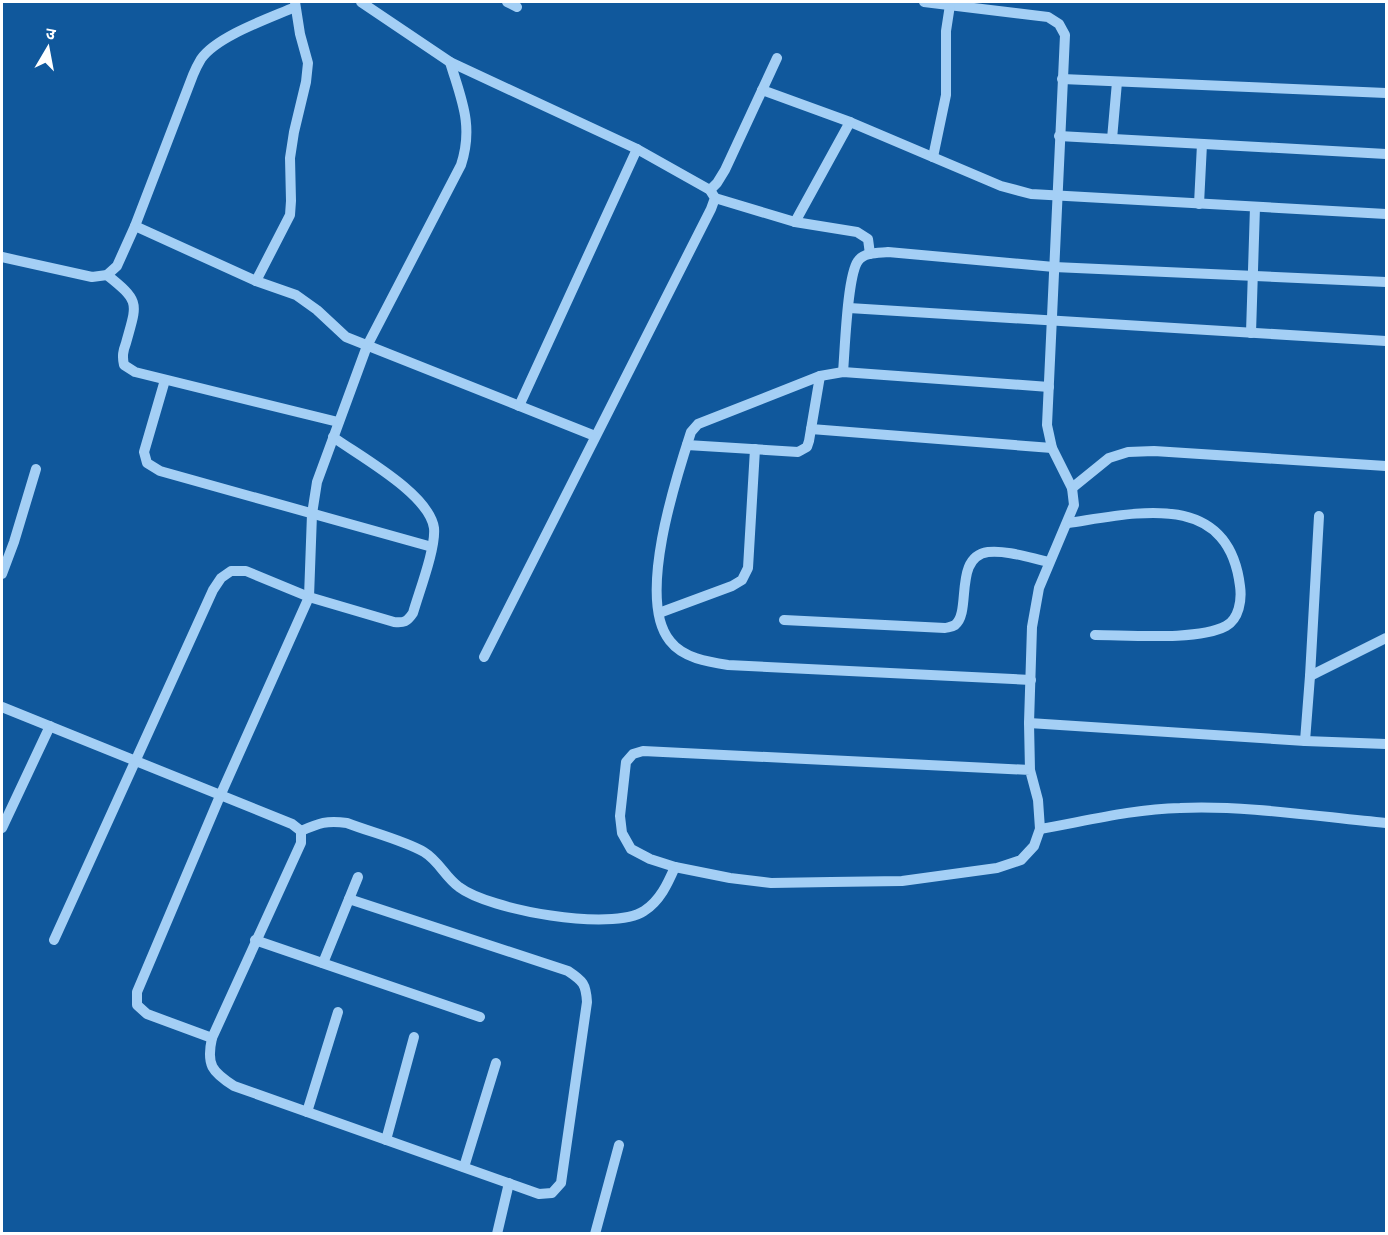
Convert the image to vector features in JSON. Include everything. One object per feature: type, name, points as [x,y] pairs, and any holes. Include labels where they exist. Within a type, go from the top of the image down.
[{"type":"street","points":[[361,2],[450,62],[637,149],[712,194],[795,222],[857,232],[868,239],[870,254]]},
{"type":"street","points":[[924,2],[1048,17],[1059,24],[1065,35],[1047,425],[1052,448],[1072,488],[1074,505],[1039,588],[1032,627],[1030,770],[1038,800],[1040,829],[1034,846],[1021,860],[997,868],[902,881],[771,883],[730,878],[675,867],[650,859],[631,849],[622,833],[620,816],[626,762],[633,754],[643,751],[1030,770]]},
{"type":"street","points":[[2,257],[92,277],[107,275],[117,266],[135,226],[202,57],[237,33],[295,4],[308,63],[290,158],[291,208],[256,281]]},
{"type":"street","points":[[933,157],[946,95],[945,31],[950,5]]},
{"type":"street","points":[[484,657],[711,209],[712,194],[777,58]]},
{"type":"street","points":[[212,1038],[147,1014],[136,1005],[141,981],[309,597],[312,514],[317,482],[367,346],[461,165],[467,147],[468,131],[450,62]]},
{"type":"street","points":[[1062,79],[1386,93]]},
{"type":"street","points":[[1112,139],[1117,82]]},
{"type":"street","points":[[762,90],[850,122],[1001,186],[1031,194],[1386,214]]},
{"type":"street","points":[[795,222],[850,122]]},
{"type":"street","points":[[1059,136],[1386,154]]},
{"type":"street","points":[[1199,204],[1202,144]]},
{"type":"street","points":[[519,406],[637,149]]},
{"type":"street","points":[[1251,333],[1256,207]]},
{"type":"street","points":[[135,226],[256,281],[296,295],[346,337],[595,436]]},
{"type":"street","points":[[843,372],[852,275],[859,260],[870,254],[888,252],[1054,267],[1386,282]]},
{"type":"street","points":[[107,275],[129,292],[134,302],[135,311],[122,357],[124,365],[135,372],[165,380],[338,422]]},
{"type":"street","points":[[849,308],[1386,341]]},
{"type":"street","points":[[1031,680],[728,665],[702,661],[670,642],[659,613],[657,592],[666,514],[691,432],[699,424],[820,376],[843,372],[1049,387]]},
{"type":"street","points":[[687,444],[798,452],[807,447],[820,376]]},
{"type":"street","points":[[165,380],[144,453],[147,463],[160,471],[432,547]]},
{"type":"street","points":[[811,429],[1052,448]]},
{"type":"street","points":[[54,940],[134,761],[213,590],[221,578],[231,571],[246,571],[309,597],[404,623],[413,613],[432,547],[434,528],[428,511],[413,493],[333,437]]},
{"type":"street","points":[[659,613],[732,586],[742,580],[748,568],[755,449]]},
{"type":"street","points":[[1072,488],[1109,458],[1128,452],[1154,451],[1386,466]]},
{"type":"street","points":[[2,570],[36,468]]},
{"type":"street","points":[[1068,523],[1136,513],[1165,512],[1186,515],[1206,525],[1224,541],[1238,570],[1241,596],[1237,614],[1229,625],[1212,632],[1195,635],[1095,635]]},
{"type":"street","points":[[1305,741],[1319,516]]},
{"type":"street","points":[[783,620],[945,628],[955,625],[960,618],[968,570],[974,558],[986,552],[998,552],[1049,562]]},
{"type":"street","points":[[1310,676],[1386,638]]},
{"type":"street","points":[[2,706],[292,824],[301,831],[302,843],[255,940],[212,1038],[209,1052],[211,1066],[218,1076],[234,1086],[539,1194],[552,1193],[561,1183],[587,1002],[586,987],[579,978],[568,971],[350,899]]},
{"type":"street","points":[[1029,723],[1386,744]]},
{"type":"street","points":[[2,828],[50,726]]},
{"type":"street","points":[[1040,829],[1148,810],[1217,807],[1386,823]]},
{"type":"street","points":[[301,831],[320,822],[347,823],[423,852],[436,860],[445,874],[459,888],[476,896],[499,905],[566,918],[603,920],[629,918],[644,911],[657,900],[667,886],[675,867]]},
{"type":"street","points":[[323,963],[358,878]]},
{"type":"street","points":[[255,940],[480,1017]]},
{"type":"street","points":[[307,1112],[338,1012]]},
{"type":"street","points":[[386,1140],[414,1037]]},
{"type":"street","points":[[464,1167],[496,1063]]},
{"type":"street","points":[[595,1233],[619,1145]]},
{"type":"street","points":[[497,1233],[509,1183]]}]
